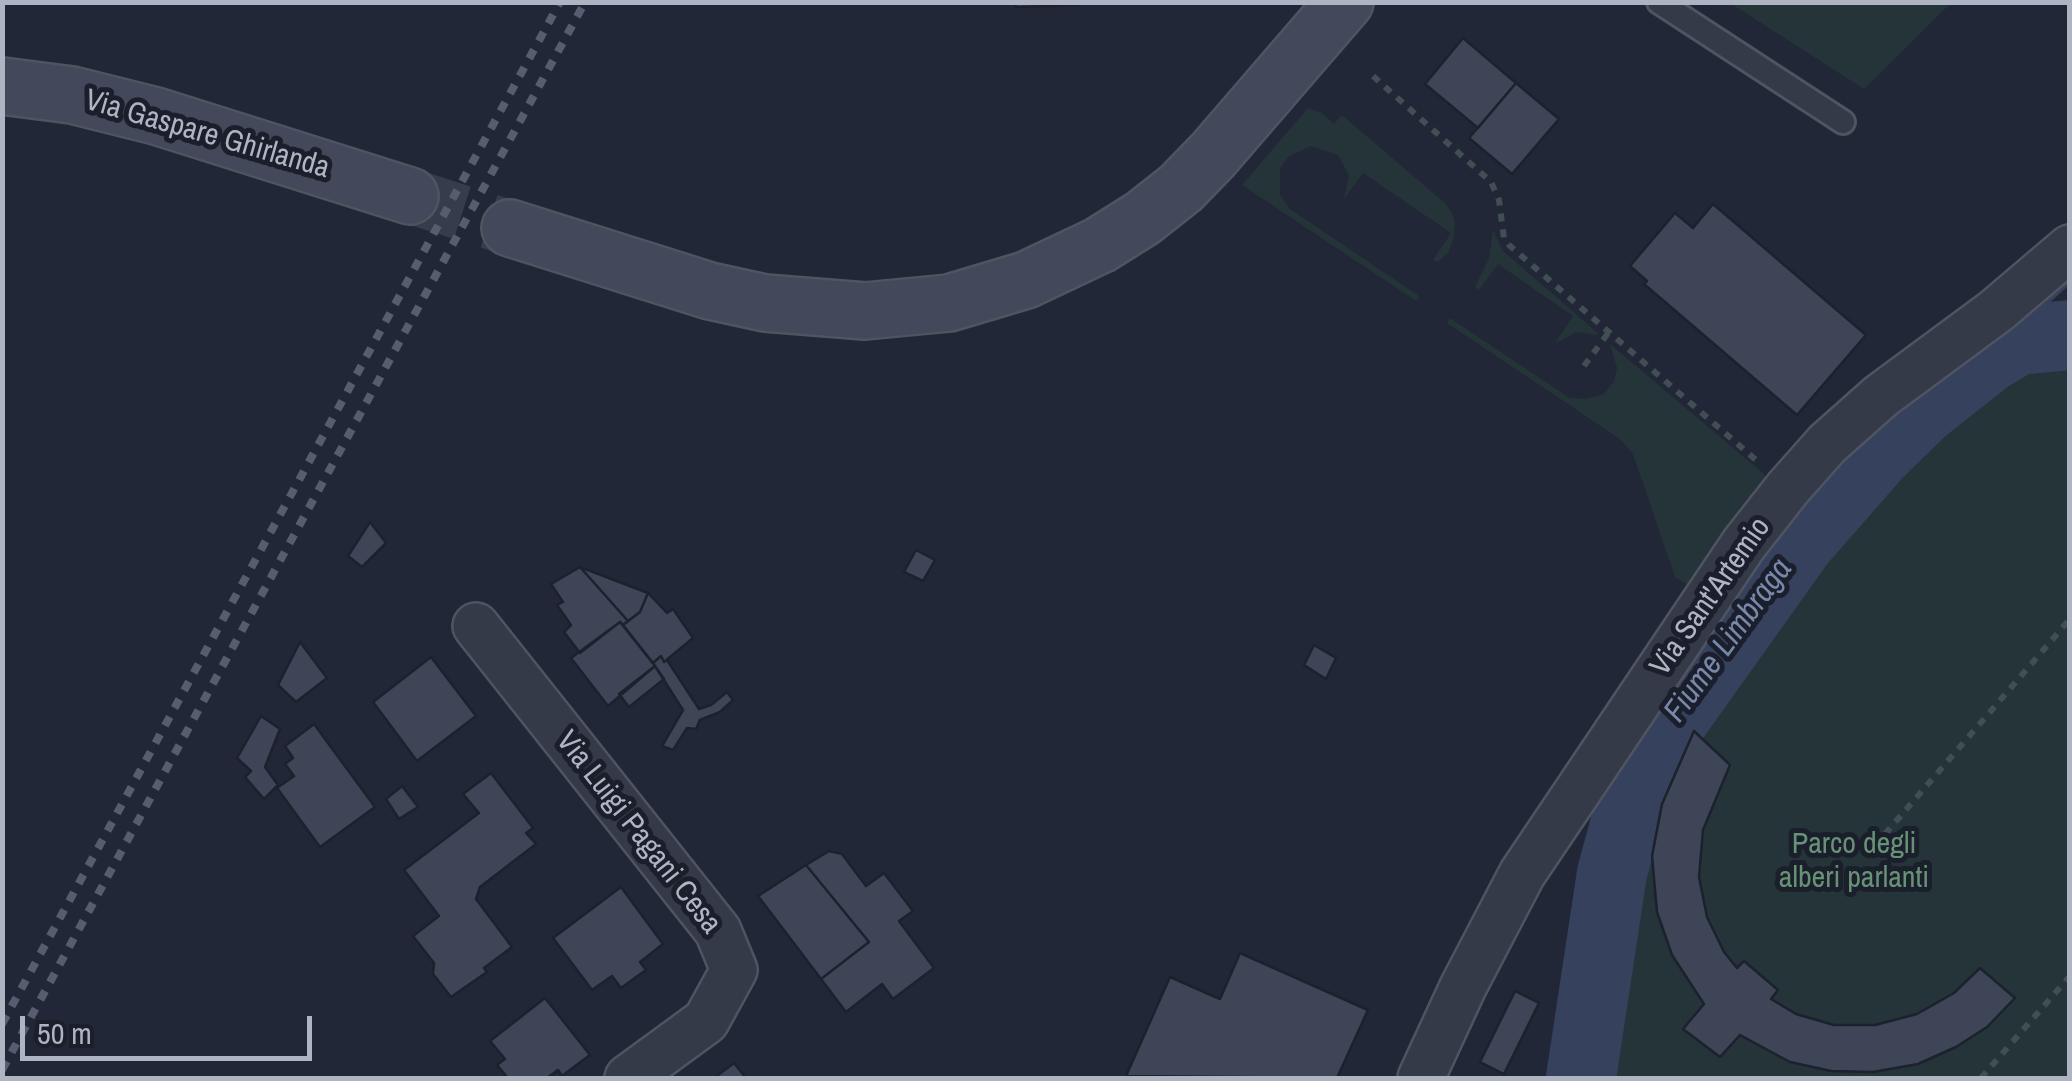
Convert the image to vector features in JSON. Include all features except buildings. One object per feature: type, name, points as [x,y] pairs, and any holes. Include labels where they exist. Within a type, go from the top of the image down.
[{"type":"street","points":[[510,228],[710,292],[765,304],[865,311],[948,302],[1026,280],[1100,245],[1181,188],[1345,2]]},
{"type":"street","name":"Via Gaspare Ghirlanda","points":[[2,86],[72,95],[156,116],[410,196]]},
{"type":"street","name":"Via Sant'Artemio","points":[[1421,1078],[1522,874],[1744,544],[1827,444],[1881,396],[1996,311],[2070,248]]},
{"type":"street","name":"Via Luigi Pagani Cesa","points":[[476,626],[718,931],[734,970],[706,1021],[628,1078]]},
{"type":"lane","points":[[1659,2],[1843,122]]},
{"type":"path","points":[[1374,76],[1491,182],[1499,200],[1508,246],[1788,488]]},
{"type":"path","points":[[1584,366],[1609,332]]},
{"type":"path","points":[[1885,834],[2070,619]]},
{"type":"path","points":[[1981,1078],[2070,976]]},
{"type":"green space","points":[[1730,3],[1951,3],[1864,89]]},
{"type":"green space","points":[[1308,108],[1322,113],[1334,124],[1342,115],[1452,213],[1453,240],[1448,253],[1438,262],[1433,260],[1451,233],[1363,173],[1344,199],[1349,175],[1338,155],[1311,146],[1288,157],[1280,169],[1280,195],[1290,209],[1419,296],[1416,301],[1242,185]]},
{"type":"green space","points":[[1493,230],[1503,251],[1596,335],[1577,332],[1555,343],[1573,316],[1498,264],[1479,290],[1475,287],[1489,259]]},
{"type":"green space","name":"Parco degli alberi parlanti","points":[[2069,305],[2069,1078],[1592,1078],[1619,904],[1640,817],[1660,761],[1875,484],[1958,408],[2031,354]]},
{"type":"green space","points":[[1450,318],[1570,398],[1604,394],[1614,381],[1617,368],[1610,344],[1764,474],[1767,484],[1696,590],[1675,577],[1633,454],[1620,439],[1447,323]]},
{"type":"waterway","points":[[2018,340],[2021,325],[2029,314],[2070,277]]},
{"type":"waterway","name":"Fiume Limbraga","points":[[1581,1078],[1612,873],[1635,789],[1661,737],[1800,542],[1877,454],[1922,410],[1989,357],[2018,340],[2070,335]]},
{"type":"tunnel","points":[[410,196],[510,228]]},
{"type":"railway","points":[[2,1024],[560,2]]},
{"type":"railway","points":[[2,1070],[585,2]]}]
